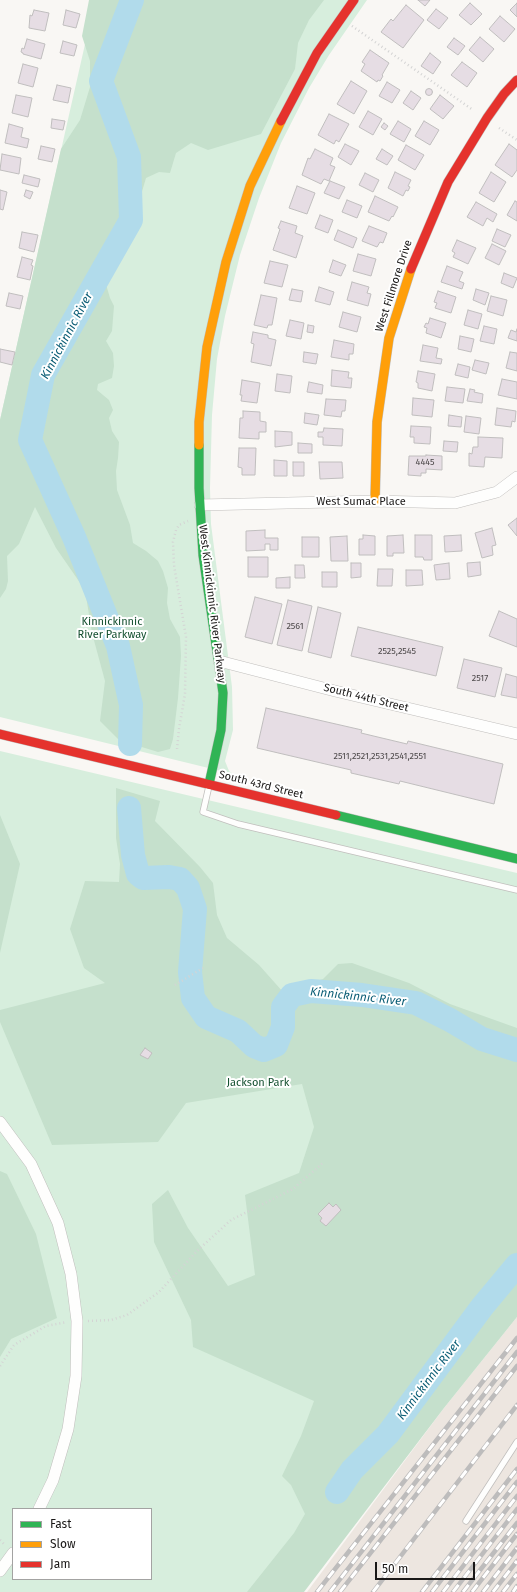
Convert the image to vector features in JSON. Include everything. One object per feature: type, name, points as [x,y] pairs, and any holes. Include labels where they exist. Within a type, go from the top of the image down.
[{"type":"street","name":"West Kinnickinnic River Parkway","points":[[209,784],[221,730],[223,693],[203,555],[200,505],[199,422],[207,347],[226,262],[250,186],[286,110],[317,53],[354,0]]},
{"type":"street","name":"West Fillmore Drive","points":[[374,501],[377,422],[389,338],[413,261],[448,182],[487,118],[504,94],[517,80]]},
{"type":"street","name":"West Sumac Place","points":[[200,505],[374,501],[455,502],[496,492],[517,477]]},
{"type":"street","name":"South 44th Street","points":[[219,661],[335,691],[515,734]]},
{"type":"street","name":"South 43rd Street","points":[[0,734],[517,859]]},
{"type":"street","points":[[0,1122],[31,1164],[58,1223],[71,1274],[77,1321],[76,1376],[68,1429],[53,1480],[39,1508]]},
{"type":"street","points":[[0,1571],[12,1554]]},
{"type":"lane","points":[[209,784],[203,812],[238,824],[517,890]]},
{"type":"lane","points":[[466,1521],[517,1442]]},
{"type":"path","points":[[341,18],[473,110]]},
{"type":"path","points":[[499,128],[517,140]]},
{"type":"path","points":[[177,749],[185,694],[186,637],[174,565],[173,542],[179,525],[188,521]]},
{"type":"path","points":[[175,985],[203,968]]},
{"type":"path","points":[[0,1366],[14,1345],[46,1326],[61,1322],[111,1320],[127,1315],[159,1292],[198,1250],[231,1220],[293,1189],[324,1162]]},
{"type":"shaded area","points":[[517,1317],[517,1592],[307,1592],[444,1408]]},
{"type":"green space","points":[[89,0],[324,0],[309,20],[298,43],[295,69],[261,134],[208,150],[191,143],[176,153],[170,173],[159,172],[146,178],[138,205],[124,225],[116,258],[105,281],[114,306],[112,331],[106,341],[113,353],[114,366],[112,378],[98,384],[97,390],[109,400],[113,410],[109,418],[112,431],[119,442],[116,471],[117,490],[130,525],[133,543],[158,561],[163,571],[168,588],[167,603],[170,619],[180,637],[181,656],[173,739],[170,749],[158,752],[119,740],[100,721],[105,681],[92,633],[85,590],[56,548],[35,507],[19,544],[7,556],[8,581],[6,589],[0,598],[0,420],[61,149],[80,120],[90,87],[90,61],[82,36]]},
{"type":"green space","name":"Kinnickinnic River Parkway","points":[[95,0],[367,0],[329,55],[309,88],[281,143],[259,198],[240,255],[225,316],[217,359],[212,415],[210,488],[211,524],[232,687],[233,730],[225,761],[229,771],[233,774],[0,717],[0,420]]},
{"type":"green space","name":"Jackson Park","points":[[0,751],[517,873],[517,1292],[290,1592],[0,1592]]},
{"type":"green space","points":[[116,788],[160,801],[155,821],[200,867],[213,883],[217,915],[227,938],[259,965],[283,992],[323,979],[338,964],[352,963],[409,983],[450,1004],[517,1028],[517,1317],[444,1408],[304,1592],[247,1592],[294,1533],[305,1514],[291,1485],[282,1476],[301,1436],[314,1401],[193,1347],[191,1320],[154,1242],[152,1204],[168,1190],[188,1228],[228,1286],[255,1275],[245,1195],[299,1173],[314,1127],[302,1084],[186,1103],[158,1142],[52,1145],[0,1022],[0,1010],[105,983],[84,968],[70,929],[85,881],[119,882],[120,864],[116,838]]},
{"type":"green space","points":[[0,815],[20,864],[0,953]]},
{"type":"green space","points":[[0,1171],[7,1174],[36,1234],[57,1318],[11,1339],[0,1357]]},
{"type":"building","points":[[418,0],[430,0],[425,6]]},
{"type":"building","points":[[470,3],[482,14],[471,25],[459,15]]},
{"type":"building","points":[[517,3],[517,17],[510,10]]},
{"type":"building","points":[[406,5],[424,20],[403,48],[381,32],[391,19],[393,21]]},
{"type":"building","points":[[436,9],[448,18],[439,29],[427,20]]},
{"type":"building","points":[[34,10],[49,13],[45,31],[29,28],[30,15],[32,16]]},
{"type":"building","points":[[66,10],[80,14],[76,28],[63,25]]},
{"type":"building","points":[[500,16],[515,29],[504,42],[489,29]]},
{"type":"building","points":[[480,37],[494,49],[483,62],[469,50]]},
{"type":"building","points":[[454,38],[465,46],[458,55],[447,47]]},
{"type":"building","points":[[27,39],[45,44],[41,59],[23,54],[21,52],[22,48],[24,49]]},
{"type":"building","points":[[63,41],[77,45],[74,56],[60,53]]},
{"type":"building","points":[[370,50],[389,63],[380,81],[378,80],[377,82],[361,71],[365,64],[362,62]]},
{"type":"building","points":[[430,53],[441,62],[433,74],[421,66]]},
{"type":"building","points":[[462,62],[477,73],[467,87],[451,75]]},
{"type":"building","points":[[23,64],[38,68],[33,87],[18,83]]},
{"type":"building","points":[[351,81],[367,91],[354,114],[337,104]]},
{"type":"building","points":[[387,82],[400,90],[392,103],[379,96]]},
{"type":"building","points":[[57,85],[71,88],[68,103],[53,100]]},
{"type":"building","points":[[429,88],[433,92],[429,96],[425,92]]},
{"type":"building","points":[[411,91],[421,98],[413,110],[403,103]]},
{"type":"building","points":[[16,95],[32,98],[28,117],[12,113]]},
{"type":"building","points":[[440,95],[454,106],[443,119],[430,109]]},
{"type":"building","points":[[368,111],[382,119],[373,135],[359,127]]},
{"type":"building","points":[[329,114],[349,124],[339,142],[336,140],[334,144],[318,135]]},
{"type":"building","points":[[52,119],[65,121],[63,130],[51,128]]},
{"type":"building","points":[[398,121],[411,129],[404,142],[390,134]]},
{"type":"building","points":[[424,121],[439,130],[430,145],[415,136]]},
{"type":"building","points":[[384,123],[388,126],[385,130],[381,127]]},
{"type":"building","points":[[9,124],[23,128],[21,137],[29,139],[27,148],[5,143]]},
{"type":"building","points":[[345,144],[359,151],[351,165],[338,157]]},
{"type":"building","points":[[509,144],[517,150],[517,170],[512,177],[495,165]]},
{"type":"building","points":[[406,145],[424,155],[415,170],[398,160]]},
{"type":"building","points":[[41,146],[55,149],[52,162],[38,159]]},
{"type":"building","points":[[315,149],[333,158],[330,165],[335,167],[329,181],[324,179],[321,184],[302,175],[308,158],[310,159]]},
{"type":"building","points":[[382,149],[393,156],[387,165],[376,159]]},
{"type":"building","points":[[2,154],[21,158],[19,174],[0,170]]},
{"type":"building","points":[[395,172],[411,180],[408,186],[410,187],[408,191],[406,190],[403,196],[388,188]]},
{"type":"building","points":[[491,172],[506,182],[494,202],[479,193]]},
{"type":"building","points":[[365,173],[379,180],[373,192],[359,185]]},
{"type":"building","points":[[24,175],[40,179],[38,187],[22,183]]},
{"type":"building","points":[[330,181],[345,187],[339,199],[324,193]]},
{"type":"building","points":[[297,186],[315,193],[307,214],[289,208]]},
{"type":"building","points":[[0,190],[7,192],[3,210],[0,209]]},
{"type":"building","points":[[26,190],[33,192],[30,199],[24,196]]},
{"type":"building","points":[[375,196],[398,207],[393,217],[392,216],[389,221],[368,212]]},
{"type":"building","points":[[347,200],[362,206],[357,218],[342,212]]},
{"type":"building","points":[[515,201],[517,202],[517,221],[507,215]]},
{"type":"building","points":[[476,202],[497,214],[493,222],[487,218],[483,226],[467,217]]},
{"type":"building","points":[[320,215],[333,220],[328,233],[315,228]]},
{"type":"building","points":[[281,221],[297,226],[295,233],[303,236],[296,258],[273,250]]},
{"type":"building","points":[[369,226],[387,233],[383,243],[380,242],[377,247],[362,241]]},
{"type":"building","points":[[497,229],[511,235],[505,247],[492,241]]},
{"type":"building","points":[[338,230],[357,238],[353,248],[334,240]]},
{"type":"building","points":[[22,232],[38,235],[34,252],[19,248]]},
{"type":"building","points":[[457,240],[476,248],[468,264],[453,257],[455,253],[452,251]]},
{"type":"building","points":[[492,244],[506,251],[499,265],[485,258]]},
{"type":"building","points":[[358,254],[376,259],[371,276],[353,271]]},
{"type":"building","points":[[22,257],[33,260],[31,265],[33,266],[30,280],[17,277]]},
{"type":"building","points":[[333,260],[346,265],[341,276],[329,272]]},
{"type":"building","points":[[270,261],[288,265],[282,287],[264,283]]},
{"type":"building","points":[[447,266],[463,272],[459,281],[464,283],[462,289],[441,282]]},
{"type":"building","points":[[504,273],[517,278],[513,288],[501,283]]},
{"type":"building","points":[[352,282],[369,287],[367,293],[371,294],[368,306],[347,300]]},
{"type":"building","points":[[319,287],[334,292],[330,305],[315,301]]},
{"type":"building","points":[[292,289],[303,291],[301,302],[289,300]]},
{"type":"building","points":[[476,289],[489,293],[485,305],[473,300]]},
{"type":"building","points":[[438,291],[456,297],[451,313],[435,308],[437,303],[434,302]]},
{"type":"building","points":[[9,293],[23,296],[20,309],[6,306]]},
{"type":"building","points":[[261,295],[277,298],[272,325],[268,325],[267,328],[254,325]]},
{"type":"building","points":[[491,296],[507,300],[503,316],[487,311]]},
{"type":"building","points":[[468,310],[482,314],[478,329],[464,325]]},
{"type":"building","points":[[343,312],[361,317],[357,332],[339,327]]},
{"type":"building","points":[[430,318],[446,323],[441,338],[426,333],[427,328],[424,327],[426,323],[428,324]]},
{"type":"building","points":[[290,320],[304,323],[301,339],[286,336]]},
{"type":"building","points":[[308,325],[314,326],[313,333],[307,332]]},
{"type":"building","points":[[484,326],[497,329],[494,344],[480,341]]},
{"type":"building","points":[[517,329],[517,341],[508,338],[511,330],[516,332]]},
{"type":"building","points":[[253,332],[268,335],[268,338],[276,340],[271,366],[251,362],[254,344],[251,343]]},
{"type":"building","points":[[460,336],[474,339],[471,352],[458,349]]},
{"type":"building","points":[[334,340],[354,344],[353,354],[349,354],[349,360],[331,357]]},
{"type":"building","points":[[423,345],[438,348],[436,358],[442,359],[441,364],[420,361]]},
{"type":"building","points":[[0,349],[15,352],[12,365],[0,362]]},
{"type":"building","points":[[304,352],[318,354],[316,364],[303,362]]},
{"type":"building","points":[[510,352],[517,353],[517,371],[506,368]]},
{"type":"building","points":[[475,360],[489,363],[486,374],[472,370]]},
{"type":"building","points":[[458,364],[470,367],[468,378],[455,375]]},
{"type":"building","points":[[332,370],[349,372],[348,378],[352,378],[351,388],[331,386]]},
{"type":"building","points":[[418,371],[435,374],[432,391],[418,388],[418,383],[416,382]]},
{"type":"building","points":[[277,374],[292,376],[290,393],[275,391]]},
{"type":"building","points":[[502,379],[517,382],[517,399],[498,395]]},
{"type":"building","points":[[242,380],[260,383],[257,403],[241,401],[242,395],[240,395]]},
{"type":"building","points":[[309,382],[323,385],[322,394],[307,392]]},
{"type":"building","points":[[447,387],[465,389],[463,403],[445,401]]},
{"type":"building","points":[[470,389],[475,390],[474,392],[483,394],[482,403],[467,401]]},
{"type":"building","points":[[413,398],[434,400],[432,417],[412,415]]},
{"type":"building","points":[[326,399],[346,400],[345,411],[342,411],[341,417],[324,415]]},
{"type":"building","points":[[497,408],[516,411],[515,422],[512,421],[511,427],[495,425]]},
{"type":"building","points":[[243,411],[260,412],[260,421],[266,422],[266,432],[259,432],[259,439],[239,438],[240,418],[243,418]]},
{"type":"building","points":[[305,413],[319,415],[317,425],[304,423]]},
{"type":"building","points":[[449,415],[462,417],[461,427],[448,426]]},
{"type":"building","points":[[466,416],[481,418],[479,434],[464,432]]},
{"type":"building","points":[[411,426],[431,427],[430,444],[414,443],[414,437],[410,437]]},
{"type":"building","points":[[324,428],[343,429],[342,446],[323,445],[323,437],[318,437],[318,432],[323,432]]},
{"type":"building","points":[[275,431],[292,432],[292,445],[275,447]]},
{"type":"building","points":[[478,437],[503,438],[502,458],[485,457],[484,467],[469,466],[469,453],[472,454],[473,447],[478,447]]},
{"type":"building","points":[[444,441],[458,442],[457,452],[443,451]]},
{"type":"building","points":[[298,443],[312,444],[312,453],[298,453]]},
{"type":"building","points":[[239,448],[256,448],[255,475],[242,475],[242,468],[238,467]]},
{"type":"building","points":[[409,456],[442,456],[442,470],[426,469],[426,473],[421,473],[421,476],[408,475]]},
{"type":"building","points":[[274,460],[287,461],[287,476],[274,476]]},
{"type":"building","points":[[293,462],[304,462],[304,476],[293,476]]},
{"type":"building","points":[[319,462],[342,462],[343,478],[320,479]]},
{"type":"building","points":[[517,518],[517,536],[508,525]]},
{"type":"building","points":[[492,528],[496,545],[492,546],[493,555],[482,558],[475,533]]},
{"type":"building","points":[[265,530],[265,538],[278,538],[278,550],[270,550],[270,544],[265,544],[265,550],[246,551],[246,531]]},
{"type":"building","points":[[363,535],[375,536],[375,555],[359,555],[359,539],[363,539]]},
{"type":"building","points":[[403,535],[404,553],[393,553],[393,556],[387,556],[387,536]]},
{"type":"building","points":[[415,535],[432,535],[432,560],[424,560],[423,557],[415,557]]},
{"type":"building","points":[[461,535],[462,551],[445,552],[444,536]]},
{"type":"building","points":[[347,536],[348,561],[331,561],[330,537]]},
{"type":"building","points":[[302,537],[319,537],[319,557],[302,557]]},
{"type":"building","points":[[248,557],[268,557],[268,577],[248,577]]},
{"type":"building","points":[[480,562],[481,575],[468,577],[467,563]]},
{"type":"building","points":[[351,563],[361,563],[361,577],[351,578]]},
{"type":"building","points":[[449,563],[450,579],[436,580],[434,565]]},
{"type":"building","points":[[295,565],[304,565],[305,578],[295,578]]},
{"type":"building","points":[[378,569],[393,569],[392,586],[377,586]]},
{"type":"building","points":[[406,570],[422,570],[423,585],[406,586]]},
{"type":"building","points":[[322,572],[337,572],[337,587],[322,587]]},
{"type":"building","points":[[290,577],[290,588],[276,588],[276,578]]},
{"type":"building","points":[[255,597],[282,604],[272,644],[245,637]]},
{"type":"building","points":[[288,600],[312,606],[302,651],[277,645]]},
{"type":"building","points":[[318,607],[341,613],[331,658],[308,652]]},
{"type":"building","points":[[499,611],[517,619],[517,647],[489,636]]},
{"type":"building","points":[[358,627],[443,647],[436,676],[351,656]]},
{"type":"building","points":[[464,659],[502,668],[495,697],[457,688]]},
{"type":"building","points":[[506,674],[517,677],[517,698],[501,695]]},
{"type":"building","points":[[266,708],[362,730],[361,733],[407,744],[408,741],[503,764],[494,804],[400,781],[399,784],[351,773],[351,770],[257,748]]},
{"type":"building","points":[[145,1048],[152,1053],[148,1059],[140,1055]]},
{"type":"building","points":[[329,1203],[333,1207],[336,1204],[341,1210],[326,1226],[320,1221],[322,1218],[318,1214]]},
{"type":"waterway","name":"Kinnickinnic River","points":[[130,744],[131,705],[118,646],[74,537],[30,440],[43,375],[131,220],[129,157],[101,81],[132,0]]},
{"type":"waterway","name":"Kinnickinnic River","points":[[129,808],[133,855],[138,874],[143,878],[169,877],[180,879],[188,888],[195,909],[190,972],[193,998],[206,1017],[238,1031],[254,1046],[264,1050],[276,1045],[283,1027],[283,1007],[292,995],[311,991],[362,995],[416,1003],[450,1020],[482,1039],[517,1050]]},
{"type":"waterway","name":"Kinnickinnic River","points":[[337,1492],[352,1470],[388,1434],[482,1307],[517,1265]]},
{"type":"railway","points":[[317,1592],[517,1338]]},
{"type":"railway","points":[[330,1592],[517,1352]]},
{"type":"railway","points":[[340,1592],[517,1366]]},
{"type":"railway","points":[[373,1592],[517,1405]]},
{"type":"railway","points":[[422,1592],[517,1469]]},
{"type":"railway","points":[[432,1592],[517,1482]]},
{"type":"railway","points":[[443,1592],[517,1496]]},
{"type":"railway","points":[[453,1592],[517,1509]]},
{"type":"railway","points":[[463,1592],[517,1523]]},
{"type":"railway","points":[[472,1592],[517,1534]]},
{"type":"railway","points":[[483,1592],[517,1548]]},
{"type":"railway","points":[[493,1592],[517,1561]]},
{"type":"railway","points":[[503,1592],[517,1574]]},
{"type":"railway","points":[[513,1592],[517,1586]]},
{"type":"traffic: fast","points":[[199,445],[199,488],[203,555],[223,693],[221,730],[209,784]]},
{"type":"traffic: fast","points":[[336,815],[517,859]]},
{"type":"traffic: slow","points":[[199,445],[199,422],[207,347],[226,262],[250,186],[281,121]]},
{"type":"traffic: slow","points":[[375,501],[377,422],[389,338],[411,269]]},
{"type":"traffic: jam","points":[[281,121],[317,53],[354,0]]},
{"type":"traffic: jam","points":[[411,269],[448,182],[487,118],[504,94],[517,80]]},
{"type":"traffic: jam","points":[[0,734],[336,815]]}]
